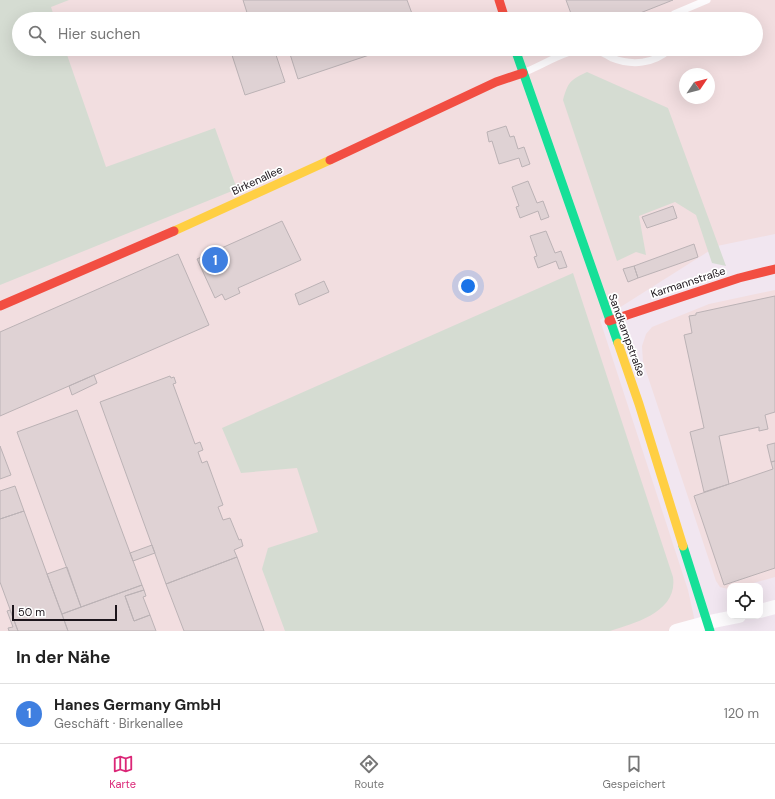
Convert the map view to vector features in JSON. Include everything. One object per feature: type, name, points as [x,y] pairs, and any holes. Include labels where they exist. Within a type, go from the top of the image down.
[{"type":"street","points":[[499,0],[503,12]]},
{"type":"street","name":"Sandkampstraße","points":[[517,56],[639,404],[710,626]]},
{"type":"street","name":"Birkenallee","points":[[0,306],[247,199],[496,82],[523,73]]},
{"type":"street","name":"Karmannstraße","points":[[609,321],[738,278],[775,269]]},
{"type":"street","points":[[763,610],[775,608]]},
{"type":"street","points":[[676,631],[710,626],[730,619]]},
{"type":"lane","points":[[679,12],[708,0]]},
{"type":"lane","points":[[523,73],[562,56]]},
{"type":"lane","points":[[609,56],[621,61],[637,64],[663,56]]},
{"type":"shaded area","points":[[0,0],[775,0],[775,234],[717,246],[600,320],[688,590],[697,631],[0,631]]},
{"type":"shaded area","points":[[0,0],[69,0],[51,7],[53,12],[12,12],[12,56],[67,56],[106,167],[215,128],[237,189],[0,285]]},
{"type":"shaded area","points":[[587,72],[668,108],[726,266],[712,263],[696,215],[675,202],[639,216],[646,255],[636,252],[617,261],[563,100],[570,82]]},
{"type":"shaded area","points":[[573,273],[673,577],[673,589],[669,599],[653,614],[642,620],[610,631],[285,631],[262,569],[268,548],[318,532],[297,468],[241,473],[222,428]]},
{"type":"shaded area","points":[[775,290],[775,577],[754,583],[727,583],[727,589],[720,587],[716,581],[643,362],[642,346],[646,334],[652,327],[709,304]]},
{"type":"building","points":[[243,0],[407,0],[411,12],[247,12]]},
{"type":"building","points":[[566,0],[673,0],[643,12],[570,12]]},
{"type":"building","points":[[232,56],[276,56],[285,82],[245,95]]},
{"type":"building","points":[[291,56],[366,56],[298,79]]},
{"type":"building","points":[[506,126],[510,137],[514,136],[518,149],[524,147],[530,164],[522,167],[519,158],[499,164],[492,141],[489,142],[487,132]]},
{"type":"building","points":[[528,181],[537,203],[543,201],[549,217],[541,220],[538,211],[520,218],[516,207],[519,206],[512,187]]},
{"type":"building","points":[[673,206],[677,218],[647,228],[642,217]]},
{"type":"building","points":[[282,221],[301,260],[238,288],[240,293],[225,300],[222,294],[215,298],[197,259]]},
{"type":"building","points":[[546,231],[555,253],[561,251],[567,267],[559,269],[556,261],[538,268],[534,257],[537,256],[530,236]]},
{"type":"building","points":[[694,244],[698,257],[638,278],[634,266]]},
{"type":"building","points":[[178,254],[209,325],[0,416],[0,332]]},
{"type":"building","points":[[634,266],[638,278],[628,282],[623,269]]},
{"type":"building","points":[[324,281],[329,292],[299,305],[295,294]]},
{"type":"building","points":[[775,296],[775,412],[765,415],[768,429],[759,431],[759,427],[719,436],[729,484],[704,492],[690,432],[704,428],[684,335],[692,333],[689,316],[696,315],[696,313]]},
{"type":"building","points":[[94,375],[97,383],[72,395],[69,386]]},
{"type":"building","points":[[170,376],[171,378],[174,377],[176,383],[173,384],[195,444],[200,442],[203,450],[198,452],[202,463],[207,461],[223,505],[218,507],[223,520],[230,518],[243,546],[234,550],[237,557],[166,584],[100,402]]},
{"type":"building","points":[[77,410],[142,585],[81,607],[17,432]]},
{"type":"building","points":[[775,443],[775,461],[771,462],[767,445]]},
{"type":"building","points":[[0,446],[11,475],[0,479]]},
{"type":"building","points":[[775,461],[775,568],[724,585],[694,496],[773,469],[771,462]]},
{"type":"building","points":[[15,486],[24,511],[0,519],[0,491]]},
{"type":"building","points":[[24,511],[68,631],[18,631],[0,582],[0,519]]},
{"type":"building","points":[[152,545],[155,553],[133,561],[130,553]]},
{"type":"building","points":[[237,557],[264,631],[184,631],[166,584]]},
{"type":"building","points":[[67,567],[81,607],[62,614],[47,574]]},
{"type":"building","points":[[142,585],[144,590],[125,596],[134,621],[150,615],[156,631],[68,631],[62,614]]},
{"type":"building","points":[[144,590],[146,596],[143,597],[150,615],[134,621],[125,596]]},
{"type":"building","points":[[10,610],[18,631],[9,631],[8,628],[13,627],[7,611]]},
{"type":"traffic: fast","points":[[517,56],[618,343]]},
{"type":"traffic: fast","points":[[683,546],[710,631]]},
{"type":"traffic: slow","points":[[174,231],[330,160]]},
{"type":"traffic: slow","points":[[618,343],[639,404],[683,546]]},
{"type":"traffic: jam","points":[[499,0],[503,12]]},
{"type":"traffic: jam","points":[[330,160],[496,82],[523,73]]},
{"type":"traffic: jam","points":[[0,306],[174,231]]},
{"type":"traffic: jam","points":[[609,321],[739,278],[775,269]]},
{"type":"place","name":"Hanes Germany GmbH","points":[[215,260]]}]
